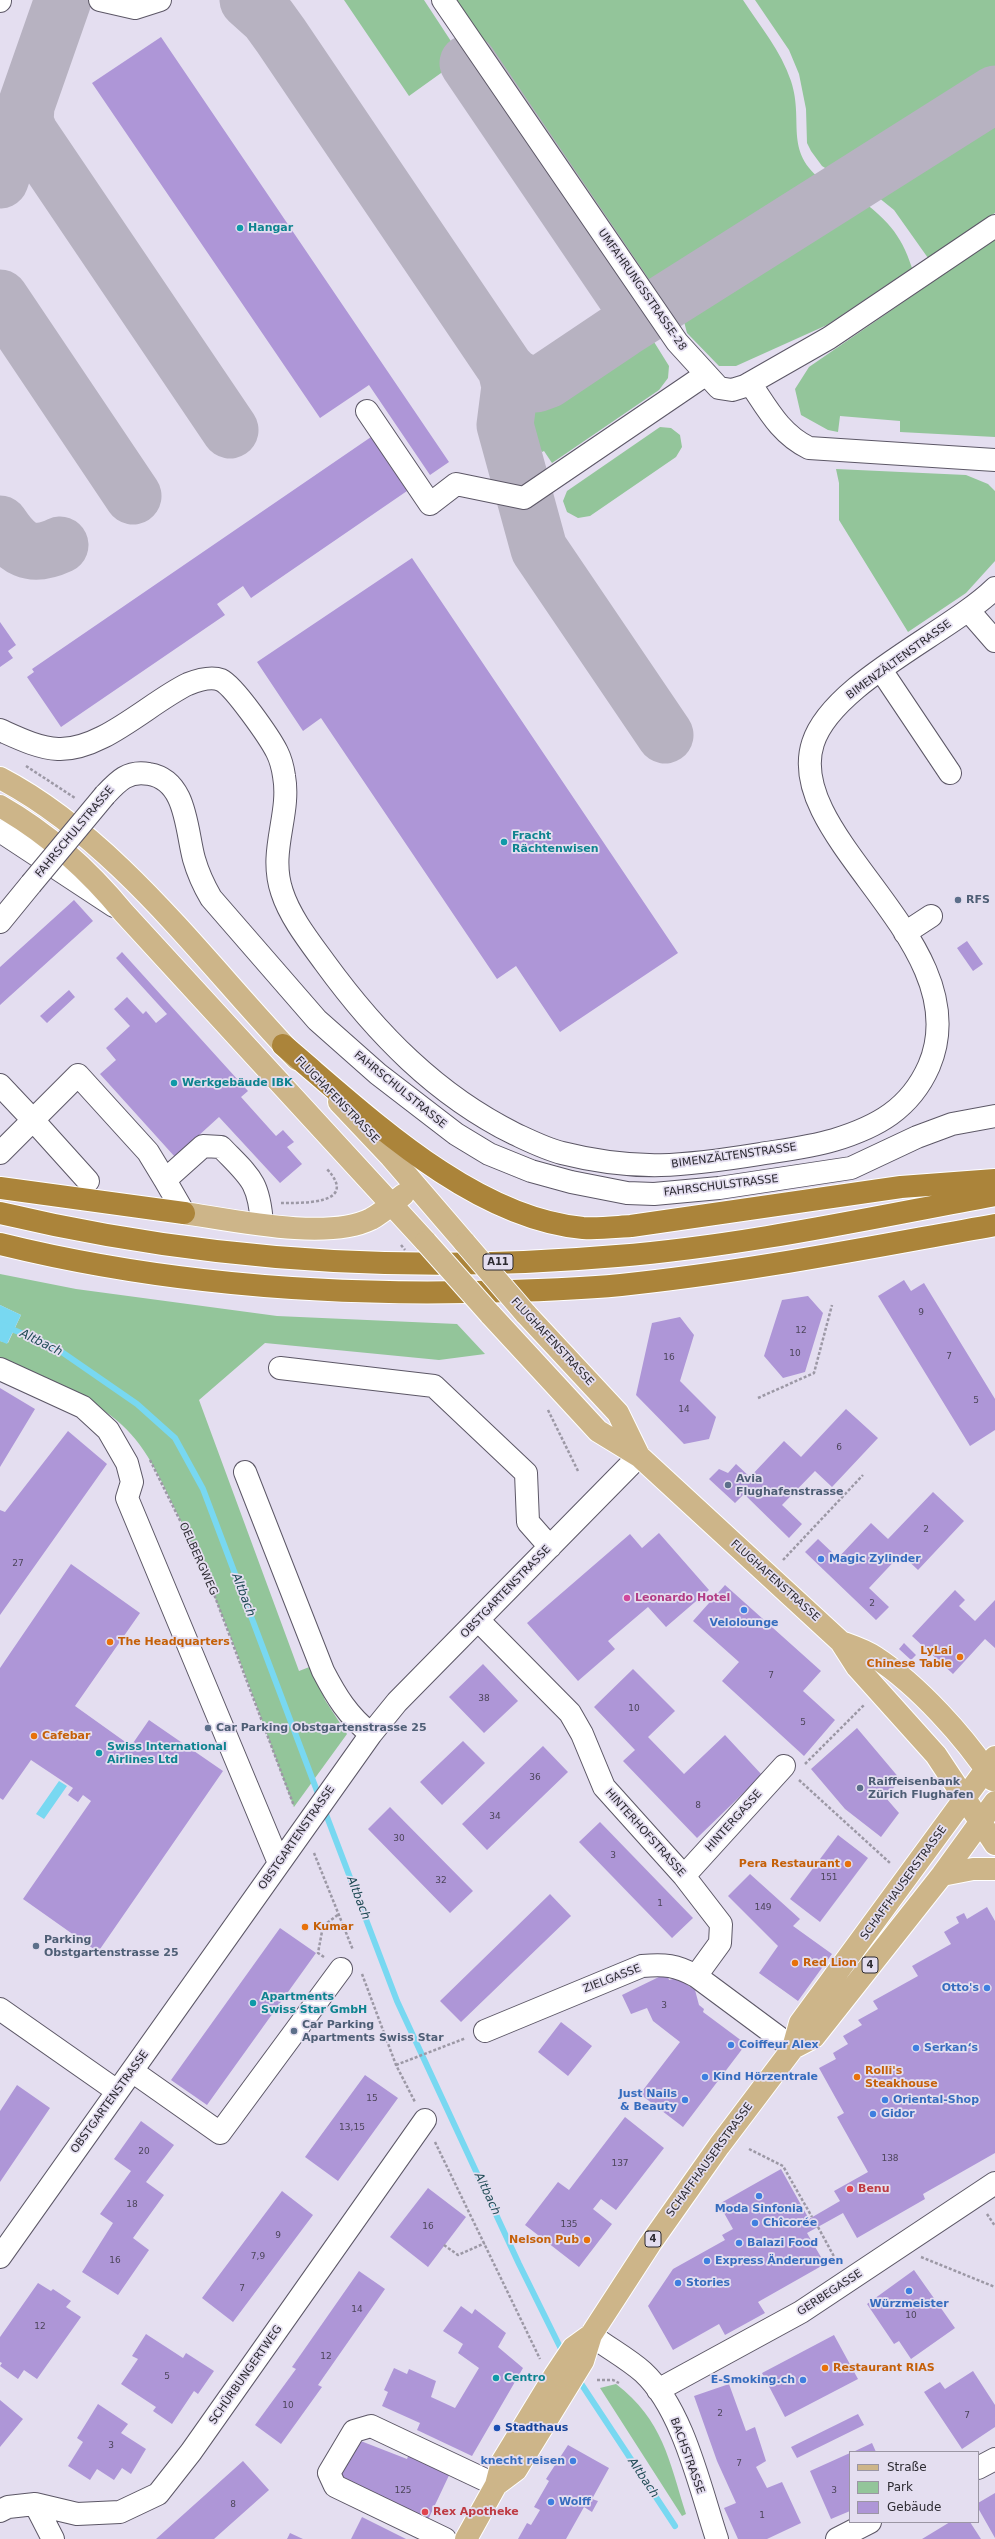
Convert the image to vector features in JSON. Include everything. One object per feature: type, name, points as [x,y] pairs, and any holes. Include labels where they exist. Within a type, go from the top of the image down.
[{"type":"highway","points":[[283,1045],[371,1120],[444,1173],[491,1200],[517,1212],[564,1225],[604,1228],[631,1226],[893,1188],[995,1180]]},
{"type":"highway","points":[[0,1188],[184,1213]]},
{"type":"highway","name":"A11","points":[[0,1213],[112,1236],[243,1256],[399,1264],[565,1260],[649,1253],[743,1239],[995,1194]]},
{"type":"highway","points":[[0,1244],[88,1263],[222,1282],[340,1292],[405,1293],[548,1290],[666,1280],[995,1225]]},
{"type":"main road","name":"FLUGHAFENSTRASSE","points":[[0,778],[25,791],[64,818],[103,852],[140,889],[283,1045],[415,1185],[525,1313],[618,1413],[639,1456]]},
{"type":"main road","name":"FLUGHAFENSTRASSE","points":[[0,806],[39,830],[94,877],[124,912],[598,1431],[639,1456],[841,1642],[857,1667],[936,1755],[965,1799]]},
{"type":"main road","points":[[184,1213],[262,1224],[331,1228],[355,1224],[371,1219],[415,1185]]},
{"type":"main road","name":"FLUGHAFENSTRASSE","points":[[841,1642],[874,1656],[897,1673],[955,1728],[992,1770]]},
{"type":"main road","name":"SCHAFFHAUSERSTRASSE","points":[[466,2539],[496,2485],[502,2462],[572,2364],[680,2200],[793,2048],[800,2023],[965,1799],[992,1770]]},
{"type":"main road","points":[[965,1799],[995,1844]]},
{"type":"main road","name":"SCHAFFHAUSERSTRASSE","points":[[793,2048],[814,2037],[942,1875],[995,1802]]},
{"type":"main road","points":[[942,1875],[973,1869],[995,1869]]},
{"type":"street","points":[[100,0],[135,8],[160,0]]},
{"type":"street","name":"UMFAHRUNGSSTRASSE-28","points":[[443,0],[656,313],[705,375],[719,388],[740,388],[829,338],[995,226]]},
{"type":"street","points":[[367,411],[430,504],[456,484],[524,498],[705,375]]},
{"type":"street","points":[[750,383],[780,427],[794,440],[809,448],[995,460]]},
{"type":"street","name":"BIMENZÄLTENSTRASSE","points":[[0,730],[47,747],[76,748],[102,737],[188,684],[201,679],[219,679],[233,690],[277,752],[285,778],[276,852],[277,873],[282,894],[308,940],[342,986],[378,1030],[410,1062],[470,1109],[540,1145],[581,1158],[643,1166],[704,1163],[817,1145],[865,1130],[898,1109],[921,1085],[935,1052],[938,1022],[933,995],[922,962],[905,933],[825,815],[813,788],[809,758],[813,740],[826,718],[848,695],[881,670],[968,610],[995,588]]},
{"type":"street","points":[[968,610],[995,641]]},
{"type":"street","points":[[881,670],[950,773]]},
{"type":"street","name":"FAHRSCHULSTRASSE","points":[[0,922],[118,780],[130,774],[141,772],[164,779],[180,801],[194,859],[203,884],[211,898],[317,1020],[378,1074],[456,1134],[488,1154],[531,1171],[571,1182],[627,1193],[654,1194],[698,1191],[851,1168],[952,1124],[995,1116]]},
{"type":"street","points":[[0,831],[124,912]]},
{"type":"street","points":[[905,933],[931,916]]},
{"type":"street","points":[[0,1153],[78,1075],[148,1152],[184,1213]]},
{"type":"street","points":[[0,1085],[88,1181]]},
{"type":"street","points":[[165,1180],[203,1146],[221,1147],[253,1180],[260,1202],[262,1224]]},
{"type":"street","points":[[280,1368],[434,1386],[526,1473],[528,1522],[550,1547]]},
{"type":"street","points":[[0,1370],[83,1407],[108,1430],[127,1462],[132,1482],[127,1498],[279,1863]]},
{"type":"street","name":"OBSTGARTENSTRASSE","points":[[0,2257],[370,1734],[396,1702],[478,1621],[639,1456]]},
{"type":"street","points":[[245,1472],[323,1671],[337,1700],[356,1722],[370,1734]]},
{"type":"street","name":"HINTERHOFSTRASSE","points":[[478,1621],[570,1713],[582,1734],[604,1787],[684,1876],[721,1924],[722,1935],[720,1943],[696,1976]]},
{"type":"street","name":"HINTERGASSE","points":[[684,1876],[789,1771]]},
{"type":"street","name":"ZIELGASSE","points":[[485,2031],[642,1966],[661,1964],[679,1966],[696,1976],[793,2048]]},
{"type":"street","points":[[132,2070],[220,2133],[341,1969]]},
{"type":"street","points":[[0,2009],[117,2091]]},
{"type":"street","name":"SCHÜRBUNGERTWEG","points":[[0,2511],[8,2508],[35,2504],[77,2514],[120,2512],[158,2494],[191,2452],[425,2120]]},
{"type":"street","name":"GERBEGASSE","points":[[658,2390],[801,2312],[995,2183]]},
{"type":"street","name":"BACHSTRASSE","points":[[591,2335],[643,2372],[658,2390],[680,2430],[717,2539]]},
{"type":"street","points":[[445,2539],[335,2486],[329,2473],[354,2430],[371,2426],[496,2485]]},
{"type":"street","points":[[979,2467],[995,2459]]},
{"type":"street","points":[[35,2504],[53,2539]]},
{"type":"street","points":[[837,2539],[868,2523]]},
{"type":"path","points":[[260,1202],[322,1202],[335,1190],[336,1182],[325,1167]]},
{"type":"path","points":[[758,1398],[814,1373],[832,1305]]},
{"type":"path","points":[[547,1409],[578,1471]]},
{"type":"path","name":"OELBERGWEG","points":[[148,1458],[206,1573],[306,1823]]},
{"type":"path","points":[[783,1560],[863,1475]]},
{"type":"path","points":[[867,1702],[789,1771],[891,1864]]},
{"type":"path","points":[[340,1914],[323,1926],[318,1953],[341,1969]]},
{"type":"path","points":[[396,2065],[438,2047],[485,2031]]},
{"type":"path","points":[[749,2149],[783,2166],[812,2217]]},
{"type":"path","points":[[818,2227],[848,2281]]},
{"type":"path","points":[[444,2245],[458,2255],[484,2243]]},
{"type":"path","points":[[899,2248],[995,2287]]},
{"type":"green space","points":[[344,0],[424,0],[462,58],[409,96]]},
{"type":"green space","points":[[455,0],[743,0],[776,49],[787,70],[795,97],[797,138],[805,162],[814,173],[829,185],[671,285],[661,286],[648,282],[645,280]]},
{"type":"green space","points":[[755,0],[995,0],[995,80],[841,178],[822,166],[807,143],[806,109],[799,74],[789,50]]},
{"type":"green space","points":[[995,110],[995,213],[928,258],[894,210],[868,189]]},
{"type":"green space","points":[[857,197],[884,219],[891,227],[903,245],[912,268],[827,325],[736,366],[719,366],[687,333],[682,314],[689,302]]},
{"type":"green space","points":[[995,239],[995,437],[900,432],[900,421],[840,416],[838,432],[828,430],[801,415],[795,389],[809,367]]},
{"type":"green space","points":[[646,329],[669,366],[668,378],[659,390],[552,463],[544,451],[542,452],[518,413]]},
{"type":"green space","points":[[660,427],[671,428],[680,435],[682,447],[676,457],[590,516],[578,518],[567,512],[563,501],[567,491]]},
{"type":"green space","points":[[836,469],[966,475],[988,484],[995,491],[995,561],[966,593],[908,632],[839,520],[839,483]]},
{"type":"green space","points":[[0,1274],[76,1289],[277,1316],[457,1324],[485,1354],[439,1360],[265,1343],[199,1400],[299,1671],[312,1666],[325,1700],[347,1734],[294,1807],[210,1586],[195,1551],[154,1467],[132,1435],[109,1414],[64,1388],[0,1360],[0,1341],[8,1343],[21,1315],[0,1305]]},
{"type":"green space","points":[[616,2384],[632,2398],[654,2427],[669,2459],[686,2514],[682,2516],[600,2388]]},
{"type":"water","name":"Altbach","points":[[0,1305],[21,1315],[7,1344],[0,1341]]},
{"type":"water","points":[[59,1781],[67,1786],[44,1819],[36,1814]]},
{"type":"building","name":"Hangar","points":[[161,37],[449,462],[430,475],[369,385],[320,418],[92,83]]},
{"type":"building","points":[[371,437],[407,491],[251,598],[243,586],[217,604],[225,615],[61,727],[27,677],[34,672],[32,669]]},
{"type":"building","name":"Fracht Rächtenwisen","points":[[412,558],[678,953],[560,1032],[516,966],[497,979],[321,718],[303,731],[257,662]]},
{"type":"building","points":[[0,622],[16,645],[8,651],[13,658],[0,667]]},
{"type":"building","points":[[74,900],[93,921],[0,1005],[0,967]]},
{"type":"building","points":[[967,941],[983,964],[973,971],[957,948]]},
{"type":"building","name":"Werkgebäude IBK","points":[[122,952],[248,1091],[241,1097],[276,1136],[283,1130],[294,1142],[287,1147],[302,1164],[280,1183],[219,1117],[175,1157],[100,1074],[116,1060],[106,1048],[130,1026],[114,1009],[127,997],[143,1014],[146,1011],[156,1023],[167,1014],[116,958]]},
{"type":"building","points":[[69,990],[75,997],[47,1023],[40,1016]]},
{"type":"building","points":[[904,1280],[911,1291],[924,1283],[995,1399],[995,1430],[970,1446],[878,1296]]},
{"type":"building","points":[[808,1296],[823,1313],[805,1372],[783,1378],[764,1356],[782,1300]]},
{"type":"building","points":[[680,1317],[694,1335],[680,1381],[716,1417],[709,1439],[684,1444],[636,1395],[652,1323]]},
{"type":"building","points":[[0,1388],[35,1409],[0,1467]]},
{"type":"building","points":[[846,1409],[878,1438],[832,1487],[815,1471],[782,1505],[802,1524],[789,1538],[744,1494],[735,1503],[709,1479],[719,1469],[728,1473],[736,1464],[750,1477],[784,1441],[801,1457]]},
{"type":"building","points":[[68,1431],[107,1464],[0,1615],[0,1510],[5,1512]]},
{"type":"building","points":[[933,1492],[964,1521],[918,1570],[901,1554],[869,1588],[889,1607],[876,1620],[805,1552],[818,1539],[838,1558],[871,1523],[888,1539]]},
{"type":"building","name":"Leonardo Hotel","points":[[659,1533],[709,1590],[666,1627],[648,1607],[608,1641],[615,1649],[578,1681],[527,1623],[630,1534],[642,1548]]},
{"type":"building","name":"Swiss International Airlines Ltd","points":[[71,1564],[140,1613],[75,1706],[131,1746],[149,1720],[223,1771],[98,1952],[23,1899],[91,1801],[83,1795],[78,1802],[68,1795],[73,1788],[31,1760],[3,1800],[0,1798],[0,1668]]},
{"type":"building","points":[[725,1585],[821,1671],[803,1691],[835,1720],[804,1756],[722,1681],[739,1662],[693,1621]]},
{"type":"building","points":[[955,1590],[965,1600],[959,1606],[975,1621],[995,1600],[995,1648],[985,1639],[953,1674],[912,1636]]},
{"type":"building","points":[[904,1643],[916,1655],[911,1660],[899,1649]]},
{"type":"building","points":[[483,1664],[518,1701],[484,1733],[449,1697]]},
{"type":"building","points":[[633,1669],[675,1711],[648,1737],[684,1774],[725,1735],[762,1775],[697,1838],[623,1761],[635,1750],[594,1707]]},
{"type":"building","name":"Raiffeisenbank Zürich Flughafen","points":[[857,1728],[900,1779],[886,1798],[899,1813],[881,1837],[845,1809],[811,1769]]},
{"type":"building","points":[[463,1741],[485,1763],[442,1805],[420,1782]]},
{"type":"building","points":[[543,1746],[568,1772],[487,1850],[462,1824]]},
{"type":"building","points":[[390,1807],[473,1891],[450,1913],[368,1829]]},
{"type":"building","points":[[600,1822],[693,1918],[672,1938],[579,1842]]},
{"type":"building","points":[[838,1835],[868,1858],[820,1922],[790,1899]]},
{"type":"building","points":[[750,1874],[800,1919],[793,1926],[832,1954],[798,2001],[759,1973],[778,1946],[728,1896]]},
{"type":"building","points":[[550,1894],[571,1916],[461,2022],[440,2001]]},
{"type":"building","points":[[987,1907],[995,1921],[995,2153],[923,2194],[925,2199],[857,2238],[843,2213],[807,2233],[825,2264],[758,2302],[765,2313],[725,2335],[719,2324],[673,2350],[648,2306],[673,2269],[725,2240],[722,2235],[733,2229],[719,2204],[781,2169],[809,2219],[840,2201],[834,2191],[868,2172],[837,2117],[844,2113],[819,2068],[836,2059],[833,2053],[848,2044],[843,2036],[862,2025],[858,2020],[878,2009],[873,2001],[918,1976],[912,1966],[951,1944],[944,1932],[959,1923],[956,1917],[964,1913],[967,1919]]},
{"type":"building","name":"Apartments Swiss Star GmbH","points":[[280,1928],[316,1953],[207,2105],[171,2080]]},
{"type":"building","points":[[667,1973],[669,1980],[677,1978],[695,1990],[699,2005],[704,2009],[703,2012],[746,2044],[683,2127],[640,2094],[680,2042],[653,2021],[647,2008],[631,2014],[622,1995]]},
{"type":"building","points":[[561,2022],[592,2046],[568,2076],[538,2052]]},
{"type":"building","points":[[365,2075],[398,2098],[338,2181],[305,2157]]},
{"type":"building","points":[[17,2085],[50,2108],[0,2182],[0,2111]]},
{"type":"building","points":[[625,2117],[664,2148],[616,2210],[601,2199],[593,2209],[612,2224],[579,2267],[525,2225],[558,2182],[569,2190]]},
{"type":"building","points":[[141,2121],[174,2145],[146,2182],[164,2195],[133,2238],[149,2250],[118,2295],[82,2272],[113,2223],[100,2214],[131,2171],[114,2159]]},
{"type":"building","points":[[428,2188],[466,2217],[428,2267],[390,2237]]},
{"type":"building","points":[[282,2191],[313,2215],[233,2322],[202,2298]]},
{"type":"building","points":[[914,2270],[955,2328],[911,2359],[899,2341],[894,2344],[867,2304]]},
{"type":"building","points":[[359,2271],[385,2289],[318,2385],[322,2387],[281,2444],[255,2425],[296,2369],[292,2367]]},
{"type":"building","points":[[38,2283],[51,2291],[53,2289],[71,2301],[66,2307],[81,2317],[37,2379],[24,2370],[18,2379],[0,2366],[2,2363],[0,2362],[0,2337]]},
{"type":"building","name":"Centro","points":[[461,2306],[472,2314],[475,2309],[506,2333],[498,2347],[523,2368],[472,2456],[417,2430],[420,2423],[382,2406],[388,2392],[384,2390],[394,2368],[407,2374],[409,2369],[436,2381],[431,2397],[455,2408],[479,2368],[458,2353],[463,2344],[443,2331]]},
{"type":"building","points":[[146,2334],[183,2358],[186,2353],[214,2371],[198,2394],[194,2391],[172,2424],[153,2411],[156,2407],[121,2384],[138,2359],[132,2356]]},
{"type":"building","points":[[834,2335],[858,2379],[785,2417],[762,2373]]},
{"type":"building","points":[[973,2371],[995,2405],[995,2427],[962,2449],[924,2392],[940,2382],[945,2389]]},
{"type":"building","points":[[729,2384],[746,2431],[755,2427],[766,2461],[756,2467],[767,2488],[782,2482],[801,2523],[767,2539],[738,2539],[724,2508],[736,2503],[717,2461],[694,2396]]},
{"type":"building","points":[[0,2400],[23,2419],[0,2447]]},
{"type":"building","points":[[98,2404],[128,2424],[121,2433],[146,2449],[131,2474],[122,2468],[114,2480],[97,2469],[90,2480],[68,2466],[83,2442],[77,2438]]},
{"type":"building","points":[[858,2414],[864,2425],[797,2458],[791,2447]]},
{"type":"building","points":[[353,2438],[407,2459],[411,2449],[452,2469],[426,2524],[336,2475]]},
{"type":"building","points":[[872,2443],[876,2451],[855,2451]]},
{"type":"building","points":[[568,2445],[609,2468],[592,2499],[598,2501],[592,2512],[584,2507],[566,2539],[518,2539],[527,2523],[531,2525],[540,2510],[534,2507],[549,2481],[546,2479]]},
{"type":"building","points":[[849,2453],[849,2511],[831,2519],[810,2471]]},
{"type":"building","points":[[243,2461],[269,2490],[214,2539],[156,2539]]},
{"type":"building","points":[[995,2493],[995,2538],[979,2510],[979,2502]]},
{"type":"building","points":[[362,2517],[406,2539],[351,2539]]},
{"type":"building","points":[[948,2523],[971,2523],[981,2539],[922,2539]]},
{"type":"building","points":[[290,2533],[303,2539],[287,2539]]},
{"type":"waterway","name":"Altbach","points":[[0,1324],[56,1348],[137,1404],[175,1438],[203,1489],[320,1799]]},
{"type":"waterway","name":"Altbach","points":[[324,1809],[397,2001],[519,2264],[564,2355]]},
{"type":"waterway","name":"Altbach","points":[[578,2379],[675,2526]]},
{"type":"taxiway","points":[[0,180],[63,0]]},
{"type":"taxiway","points":[[248,0],[268,18],[281,36],[506,369],[513,376],[525,383],[536,384],[547,380],[623,329],[995,94]]},
{"type":"taxiway","points":[[468,63],[630,302],[632,317],[623,329]]},
{"type":"taxiway","points":[[26,106],[25,122],[30,134],[230,430]]},
{"type":"taxiway","points":[[0,298],[133,496]]},
{"type":"taxiway","points":[[506,369],[510,386],[505,425],[539,549],[665,735]]},
{"type":"taxiway","points":[[0,524],[12,540],[25,549],[40,551],[60,545]]},
{"type":"place","name":"Hangar","points":[[240,228]]},
{"type":"place","name":"Fracht Rächtenwisen","points":[[504,842]]},
{"type":"place","name":"RFS","points":[[958,900]]},
{"type":"place","name":"Werkgebäude IBK","points":[[174,1083]]},
{"type":"place","name":"Avia Flughafenstrasse","points":[[728,1485]]},
{"type":"place","name":"Magic Zylinder","points":[[821,1559]]},
{"type":"place","name":"Leonardo Hotel","points":[[627,1598]]},
{"type":"place","name":"Velolounge","points":[[744,1610]]},
{"type":"place","name":"The Headquarters","points":[[110,1642]]},
{"type":"place","name":"LyLai Chinese Table","points":[[960,1657]]},
{"type":"place","name":"Car Parking Obstgartenstrasse 25","points":[[208,1728]]},
{"type":"place","name":"Cafebar","points":[[34,1736]]},
{"type":"place","name":"Swiss International Airlines Ltd","points":[[99,1753]]},
{"type":"place","name":"Raiffeisenbank Zürich Flughafen","points":[[860,1788]]},
{"type":"place","name":"Pera Restaurant","points":[[848,1864]]},
{"type":"place","name":"Kumar","points":[[305,1927]]},
{"type":"place","name":"Parking Obstgartenstrasse 25","points":[[36,1946]]},
{"type":"place","name":"Red Lion","points":[[795,1963]]},
{"type":"place","name":"Otto's","points":[[987,1988]]},
{"type":"place","name":"Apartments Swiss Star GmbH","points":[[253,2003]]},
{"type":"place","name":"Car Parking Apartments Swiss Star","points":[[294,2031]]},
{"type":"place","name":"Coiffeur Alex","points":[[731,2045]]},
{"type":"place","name":"Serkan‘s","points":[[916,2048]]},
{"type":"place","name":"Kind Hörzentrale","points":[[705,2077]]},
{"type":"place","name":"Rolli's Steakhouse","points":[[857,2077]]},
{"type":"place","name":"Just Nails & Beauty","points":[[685,2100]]},
{"type":"place","name":"Oriental-Shop","points":[[885,2100]]},
{"type":"place","name":"Gidor","points":[[873,2114]]},
{"type":"place","name":"Benu","points":[[850,2189]]},
{"type":"place","name":"Moda Sinfonia","points":[[759,2196]]},
{"type":"place","name":"Chîcorée","points":[[755,2223]]},
{"type":"place","name":"Nelson Pub","points":[[587,2240]]},
{"type":"place","name":"Balazi Food","points":[[739,2243]]},
{"type":"place","name":"Express Änderungen","points":[[707,2261]]},
{"type":"place","name":"Stories","points":[[678,2283]]},
{"type":"place","name":"Würzmeister","points":[[909,2291]]},
{"type":"place","name":"Restaurant RIAS","points":[[825,2368]]},
{"type":"place","name":"Centro","points":[[496,2378]]},
{"type":"place","name":"E-Smoking.ch","points":[[803,2380]]},
{"type":"place","name":"Stadthaus","points":[[497,2428]]},
{"type":"place","name":"knecht reisen","points":[[573,2461]]},
{"type":"place","name":"Wolff","points":[[551,2502]]},
{"type":"place","name":"Rex Apotheke","points":[[425,2512]]}]
